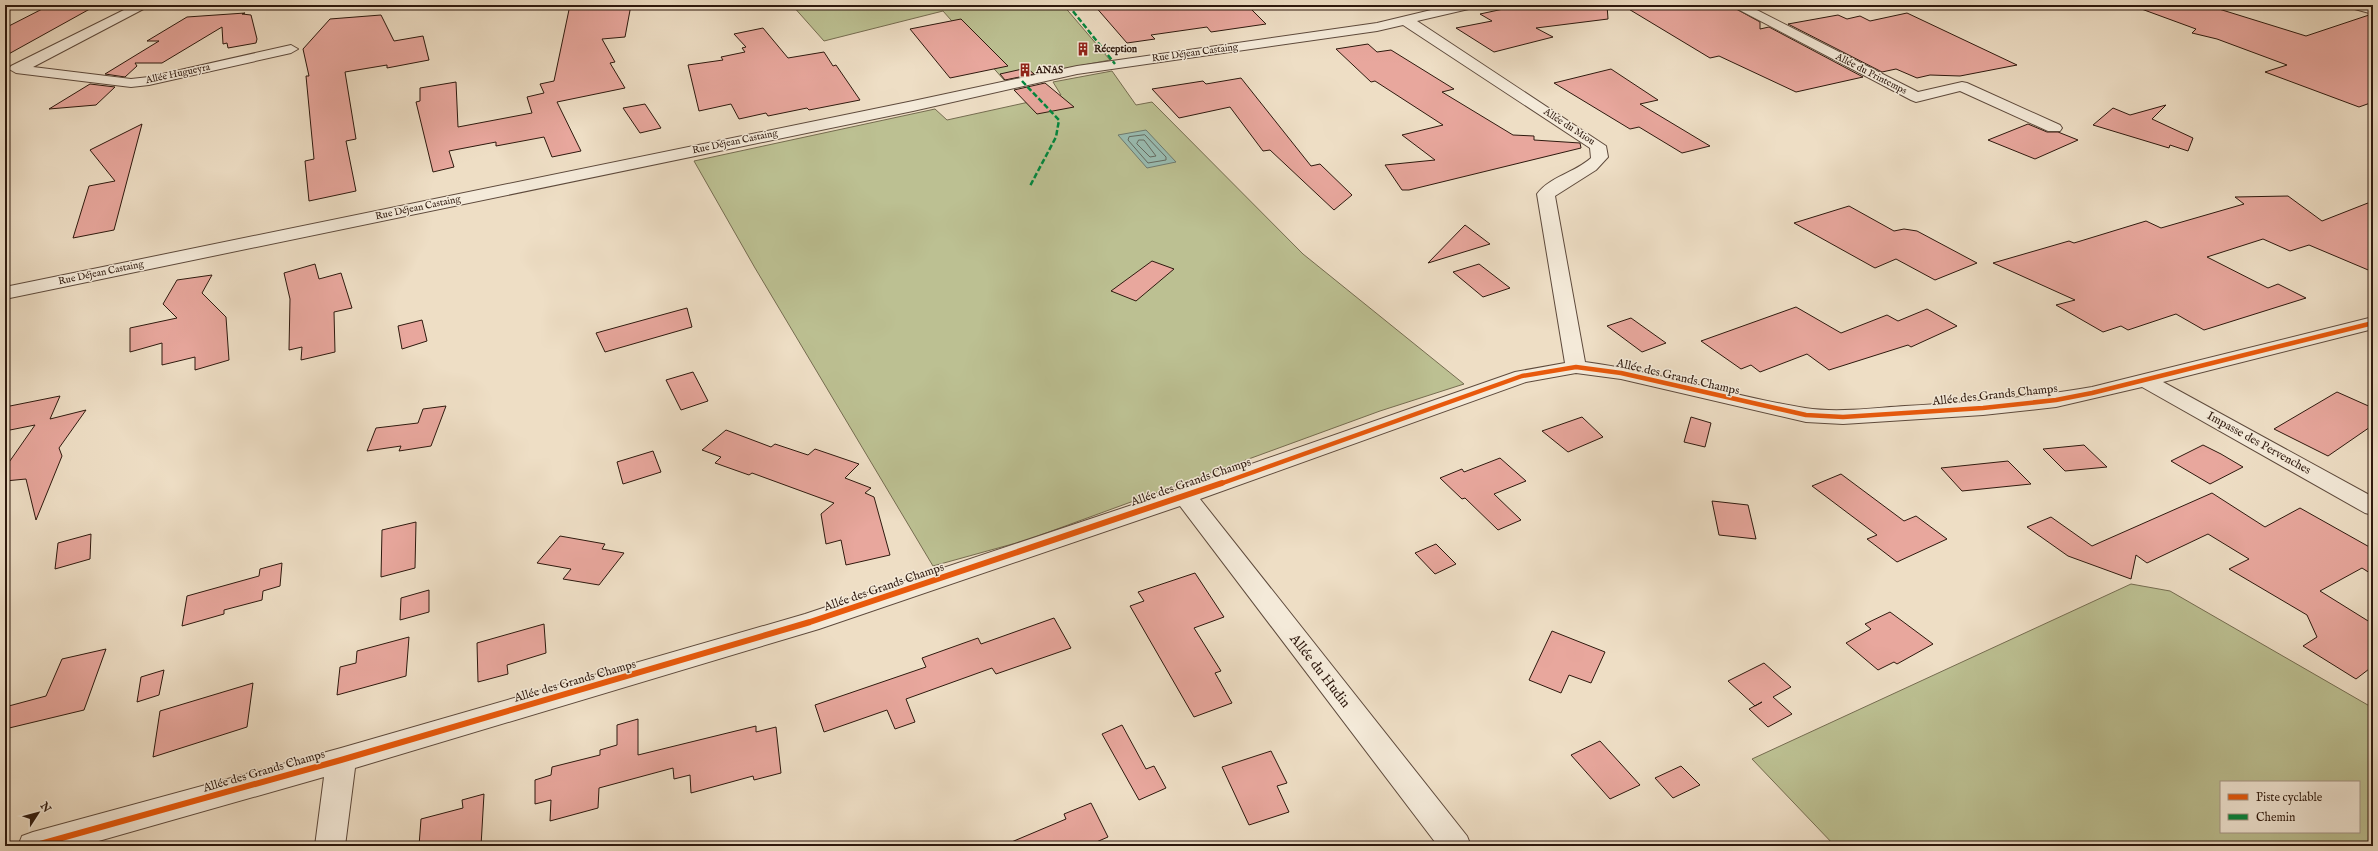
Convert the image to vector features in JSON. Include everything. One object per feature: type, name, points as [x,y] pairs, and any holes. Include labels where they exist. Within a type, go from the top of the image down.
[{"type":"street","points":[[10,71],[144,5]]},
{"type":"street","name":"Rue Déjean Castaing","points":[[5,292],[907,107],[1077,70],[1321,36],[1407,21],[1468,5]]},
{"type":"street","name":"Allée du Printemps","points":[[1737,5],[1916,97],[1962,86],[2054,128]]},
{"type":"street","points":[[2356,5],[2373,10]]},
{"type":"street","name":"Allée du Miou","points":[[1407,21],[1598,146],[1600,154],[1595,163],[1559,183],[1546,194],[1576,367]]},
{"type":"street","name":"Allée Hugueyra","points":[[10,71],[131,83],[163,78],[291,49]]},
{"type":"street","name":"Allée des Grands Champs","points":[[33,846],[341,760],[810,622],[1185,496],[1522,376],[1576,367],[1621,373],[1806,415],[1843,417],[1983,408],[2056,400],[2145,380],[2373,323]]},
{"type":"street","name":"Impasse des Pervenches","points":[[2145,380],[2373,507]]},
{"type":"street","name":"Allée du Hudin","points":[[1185,496],[1456,846]]},
{"type":"street","points":[[330,846],[341,760]]},
{"type":"green space","points":[[792,5],[1063,5],[1110,60],[1004,80],[943,11],[824,41]]},
{"type":"green space","points":[[1112,71],[1136,105],[1152,102],[1303,254],[1464,384],[1380,411],[1027,540],[933,566],[755,268],[694,161],[935,109],[947,120],[1061,95],[1053,82]]},
{"type":"green space","points":[[2131,584],[2170,591],[2373,708],[2373,846],[1835,846],[1752,759]]},
{"type":"water","points":[[1146,130],[1176,162],[1147,168],[1118,135]]},
{"type":"building","points":[[50,5],[97,5],[5,56],[5,28]]},
{"type":"building","points":[[570,5],[631,5],[625,37],[602,39],[615,62],[610,63],[625,88],[557,102],[581,151],[552,157],[544,137],[496,146],[496,142],[449,151],[454,167],[433,172],[416,102],[420,101],[420,88],[456,82],[458,127],[532,113],[527,97],[544,93],[540,84],[554,81]]},
{"type":"building","points":[[1094,5],[1247,5],[1266,24],[1211,32],[1207,27],[1151,35],[1155,39],[1127,43]]},
{"type":"building","points":[[1522,5],[1607,5],[1608,19],[1536,28],[1553,37],[1494,52],[1456,28],[1492,21],[1480,14]]},
{"type":"building","points":[[1622,5],[1729,5],[1760,22],[1760,29],[1769,27],[1863,77],[1796,92],[1719,56],[1710,58]]},
{"type":"building","points":[[2137,5],[2206,5],[2306,36],[2373,15],[2373,102],[2359,107],[2265,72],[2287,65],[2217,39],[2192,33],[2196,29],[2136,7]]},
{"type":"building","points":[[245,13],[242,14],[251,15],[257,39],[256,43],[228,48],[227,43],[223,44],[222,27],[162,63],[135,63],[137,66],[125,77],[105,74],[159,41],[147,41],[187,17]]},
{"type":"building","points":[[1907,13],[2017,65],[1960,76],[1930,75],[1917,78],[1896,69],[1882,72],[1788,24],[1838,15],[1847,19],[1860,16],[1870,21]]},
{"type":"building","points":[[381,15],[394,41],[423,36],[429,60],[387,68],[387,65],[345,72],[356,139],[346,141],[356,191],[309,201],[305,161],[314,159],[306,76],[309,76],[303,49],[330,19]]},
{"type":"building","points":[[961,19],[1008,66],[950,78],[910,29]]},
{"type":"building","points":[[763,28],[788,58],[824,52],[833,66],[836,65],[860,100],[809,110],[807,108],[768,116],[766,113],[739,119],[731,104],[699,111],[688,65],[723,60],[721,57],[745,52],[742,48],[746,47],[734,34]]},
{"type":"building","points":[[1368,44],[1377,52],[1391,50],[1454,89],[1442,92],[1513,135],[1534,136],[1534,140],[1580,143],[1581,148],[1409,190],[1402,190],[1385,165],[1435,160],[1402,135],[1443,125],[1375,81],[1371,82],[1336,49]]},
{"type":"building","points":[[1027,68],[1034,74],[1005,80],[1000,74]]},
{"type":"building","points":[[1611,69],[1658,100],[1640,104],[1710,146],[1682,153],[1639,127],[1630,129],[1554,83]]},
{"type":"building","points":[[1241,78],[1311,166],[1320,164],[1352,195],[1334,210],[1270,150],[1263,151],[1230,107],[1179,118],[1152,89],[1203,81],[1206,84]]},
{"type":"building","points":[[1045,83],[1074,107],[1037,114],[1014,90]]},
{"type":"building","points":[[90,84],[115,87],[96,105],[49,109]]},
{"type":"building","points":[[645,104],[661,128],[640,133],[623,108]]},
{"type":"building","points":[[2166,105],[2152,119],[2193,138],[2188,151],[2170,145],[2169,148],[2093,125],[2113,108],[2130,115]]},
{"type":"building","points":[[142,124],[114,230],[73,238],[89,186],[115,181],[90,150]]},
{"type":"building","points":[[2028,124],[2047,132],[2058,132],[2078,140],[2035,159],[1988,140]]},
{"type":"building","points":[[2288,196],[2322,221],[2373,201],[2373,272],[2309,245],[2290,251],[2263,239],[2207,257],[2268,288],[2278,284],[2306,298],[2204,330],[2176,314],[2128,330],[2121,326],[2103,332],[2056,305],[2075,300],[1993,263],[2069,241],[2074,243],[2146,221],[2161,228],[2244,204],[2235,197]]},
{"type":"building","points":[[1849,206],[1894,231],[1904,229],[1917,231],[1977,263],[1935,280],[1896,259],[1875,268],[1794,223]]},
{"type":"building","points":[[1465,225],[1490,244],[1428,263]]},
{"type":"building","points":[[1152,261],[1174,269],[1136,301],[1111,291]]},
{"type":"building","points":[[315,264],[319,279],[341,273],[352,308],[334,312],[335,352],[301,360],[302,347],[289,350],[290,299],[284,273]]},
{"type":"building","points":[[1479,264],[1510,288],[1483,297],[1453,272]]},
{"type":"building","points":[[212,275],[202,293],[226,317],[229,360],[195,370],[195,357],[162,365],[162,343],[130,352],[130,328],[177,318],[163,304],[177,280]]},
{"type":"building","points":[[1796,307],[1841,333],[1887,315],[1898,321],[1927,309],[1957,326],[1911,347],[1908,345],[1829,370],[1807,354],[1760,372],[1751,365],[1741,369],[1701,341]]},
{"type":"building","points":[[687,308],[692,327],[605,352],[596,333]]},
{"type":"building","points":[[1631,318],[1666,343],[1642,352],[1607,326]]},
{"type":"building","points":[[422,320],[427,341],[402,349],[398,326]]},
{"type":"building","points":[[693,372],[708,401],[681,410],[666,380]]},
{"type":"building","points":[[2337,392],[2373,408],[2373,425],[2328,456],[2274,429]]},
{"type":"building","points":[[60,396],[50,419],[86,410],[59,448],[62,456],[36,520],[26,479],[5,481],[5,468],[35,425],[5,431],[5,407]]},
{"type":"building","points":[[446,406],[431,446],[399,451],[401,446],[367,451],[376,428],[418,423],[423,409]]},
{"type":"building","points":[[1582,417],[1603,437],[1568,452],[1542,431]]},
{"type":"building","points":[[1691,417],[1711,423],[1705,447],[1684,442]]},
{"type":"building","points":[[726,430],[771,447],[775,444],[808,455],[815,449],[859,464],[845,478],[871,488],[865,493],[874,497],[890,555],[846,565],[841,540],[826,544],[821,514],[834,503],[752,473],[749,475],[715,463],[721,457],[702,450]]},
{"type":"building","points":[[2084,445],[2107,467],[2065,471],[2043,449]]},
{"type":"building","points":[[2203,445],[2243,467],[2210,484],[2171,461]]},
{"type":"building","points":[[653,451],[661,472],[623,484],[617,462]]},
{"type":"building","points":[[1500,458],[1526,481],[1494,494],[1521,520],[1498,530],[1465,498],[1462,499],[1440,478],[1462,469],[1464,472]]},
{"type":"building","points":[[2008,461],[2031,484],[1962,491],[1941,468]]},
{"type":"building","points":[[1841,474],[1904,521],[1916,516],[1947,539],[1897,562],[1867,539],[1877,535],[1812,486]]},
{"type":"building","points":[[2212,493],[2265,527],[2300,508],[2373,549],[2373,575],[2362,568],[2320,591],[2373,624],[2373,666],[2356,679],[2303,646],[2317,637],[2307,615],[2229,569],[2249,559],[2208,534],[2147,563],[2136,555],[2131,579],[2068,556],[2027,527],[2051,517],[2092,546]]},
{"type":"building","points":[[1712,501],[1748,505],[1756,539],[1719,535]]},
{"type":"building","points":[[416,522],[415,568],[381,577],[382,530]]},
{"type":"building","points":[[91,534],[90,559],[55,569],[58,543]]},
{"type":"building","points":[[560,536],[605,544],[602,549],[624,553],[599,585],[563,579],[571,569],[537,563]]},
{"type":"building","points":[[1436,544],[1456,564],[1435,574],[1415,553]]},
{"type":"building","points":[[282,563],[280,586],[263,591],[262,600],[224,610],[224,614],[182,626],[187,596],[259,576],[260,569]]},
{"type":"building","points":[[1195,573],[1224,617],[1194,628],[1221,671],[1215,673],[1232,703],[1194,717],[1130,606],[1144,601],[1138,592]]},
{"type":"building","points":[[429,590],[429,612],[400,620],[401,598]]},
{"type":"building","points":[[1890,612],[1933,644],[1897,664],[1894,662],[1878,670],[1846,643],[1871,629],[1865,624]]},
{"type":"building","points":[[1054,618],[1071,648],[996,674],[992,668],[906,699],[915,722],[895,729],[887,710],[824,732],[815,705],[926,667],[922,658],[978,638],[981,644]]},
{"type":"building","points":[[544,624],[546,653],[507,665],[508,674],[478,682],[477,643]]},
{"type":"building","points":[[1552,631],[1605,652],[1591,683],[1569,675],[1561,693],[1529,680]]},
{"type":"building","points":[[409,637],[406,676],[337,695],[340,667],[356,663],[357,651]]},
{"type":"building","points":[[106,649],[84,710],[5,729],[5,707],[46,696],[62,659]]},
{"type":"building","points":[[1764,663],[1791,687],[1773,697],[1792,714],[1768,727],[1749,709],[1755,706],[1728,681]]},
{"type":"building","points":[[164,670],[159,695],[137,702],[141,677]]},
{"type":"building","points":[[253,683],[247,727],[153,757],[160,711]]},
{"type":"building","points":[[638,719],[638,755],[756,726],[756,732],[776,727],[781,773],[754,780],[753,776],[691,793],[690,775],[674,779],[673,768],[599,788],[598,808],[550,821],[551,800],[535,804],[535,780],[551,775],[552,767],[600,755],[600,750],[617,745],[617,725]]},
{"type":"building","points":[[1122,725],[1146,769],[1154,766],[1166,788],[1139,800],[1102,734]]},
{"type":"building","points":[[1600,741],[1640,785],[1610,799],[1571,755]]},
{"type":"building","points":[[1271,751],[1287,783],[1277,786],[1289,812],[1249,825],[1222,767]]},
{"type":"building","points":[[1681,766],[1700,785],[1673,798],[1655,778]]},
{"type":"building","points":[[484,794],[481,846],[419,846],[421,819],[463,808],[462,800]]},
{"type":"building","points":[[1091,803],[1108,837],[1087,846],[1002,846],[1066,819],[1064,814]]},
{"type":"marked path","points":[[1068,5],[1115,64]]},
{"type":"marked path","points":[[1022,81],[1059,120],[1056,137],[1030,186]]},
{"type":"cycle path","points":[[33,846],[341,760],[810,622],[1185,496],[1522,376],[1576,367],[1621,373],[1806,415],[1843,417],[1983,408],[2056,400],[2092,393],[2373,323]]},
{"type":"place","name":"Réception","points":[[1083,49]]},
{"type":"place","name":"ANAS","points":[[1025,70]]}]
